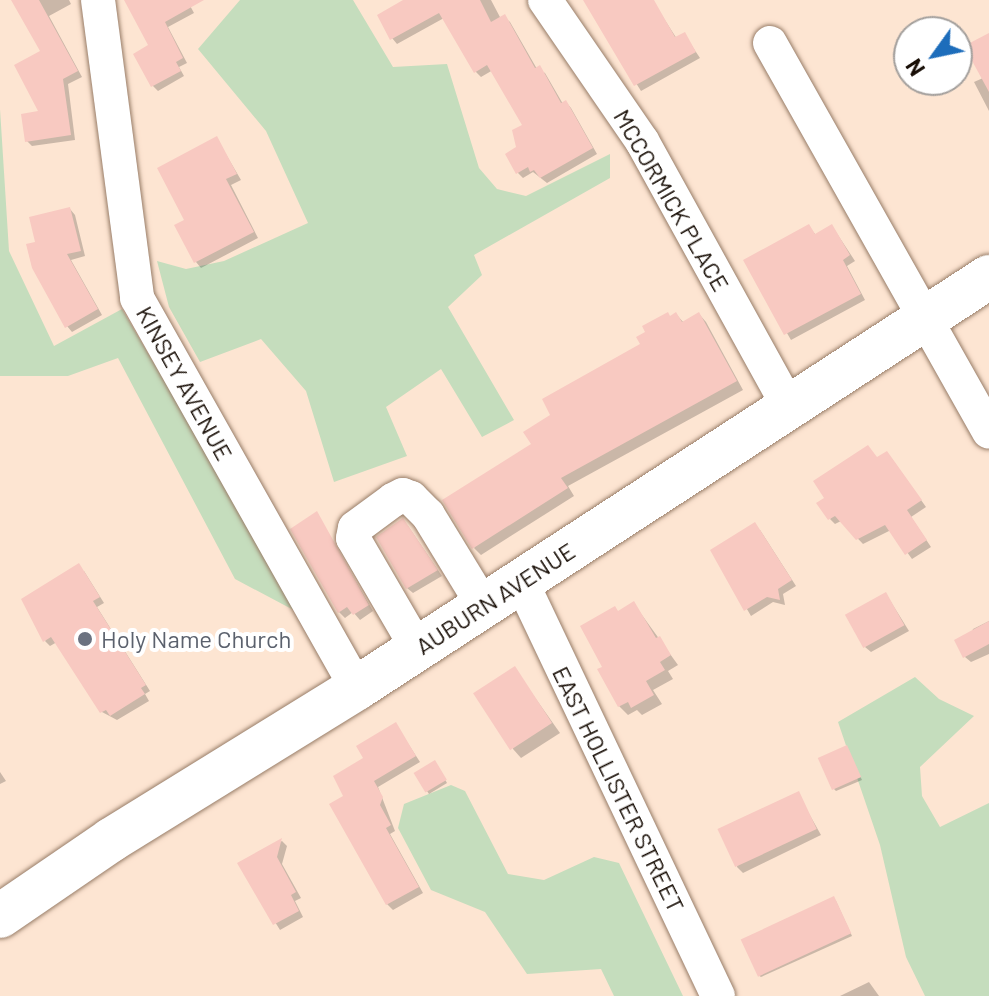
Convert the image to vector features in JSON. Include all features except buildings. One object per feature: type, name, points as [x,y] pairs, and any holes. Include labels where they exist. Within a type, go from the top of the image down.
[{"type":"main road","name":"AUBURN AVENUE","points":[[0,916],[111,840],[357,688],[989,277]]},
{"type":"street","name":"KINSEY AVENUE","points":[[98,0],[137,298],[357,688]]},
{"type":"street","name":"MCCORMICK PLACE","points":[[545,0],[642,141],[788,406]]},
{"type":"street","points":[[770,43],[989,432]]},
{"type":"street","points":[[417,648],[353,538],[355,528],[393,500],[403,495],[411,498],[428,515],[483,605]]},
{"type":"street","name":"EAST HOLLISTER STREET","points":[[521,581],[718,996]]},
{"type":"green space","points":[[240,0],[353,0],[393,67],[447,64],[479,168],[497,189],[526,196],[610,154],[610,178],[474,255],[482,275],[448,307],[514,420],[482,437],[441,369],[386,407],[407,456],[334,482],[306,391],[261,339],[200,362],[169,307],[157,261],[186,269],[224,261],[308,223],[266,131],[198,49]]},
{"type":"green space","points":[[0,109],[9,251],[54,346],[122,309],[301,614],[235,579],[118,358],[68,376],[0,376]]},
{"type":"green space","points":[[915,677],[939,699],[974,716],[920,767],[922,796],[940,827],[989,803],[989,996],[925,996],[906,957],[880,845],[838,722]]},
{"type":"green space","points":[[451,785],[465,791],[508,874],[544,880],[594,857],[619,863],[683,996],[614,996],[601,969],[527,974],[485,912],[431,890],[398,828],[404,804]]},
{"type":"place","name":"Holy Name Church","points":[[85,639]]}]
